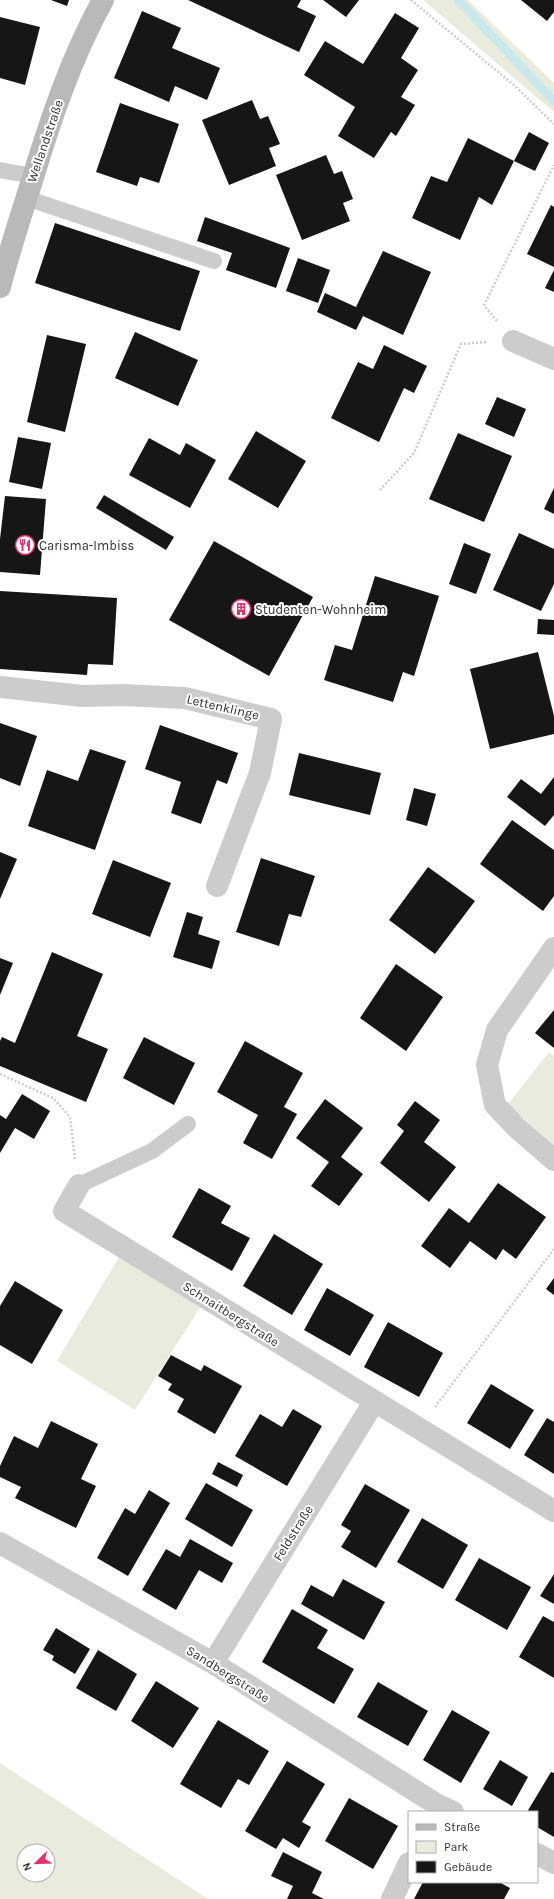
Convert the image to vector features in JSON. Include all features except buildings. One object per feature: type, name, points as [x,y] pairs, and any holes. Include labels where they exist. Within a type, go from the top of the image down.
[{"type":"main road","name":"Wellandstraße","points":[[0,287],[46,135],[70,68],[103,0]]},
{"type":"street","points":[[513,340],[554,358]]},
{"type":"street","name":"Lettenklinge","points":[[0,687],[82,696],[123,695],[185,698],[271,719],[260,773],[217,886]]},
{"type":"street","points":[[554,948],[496,1030],[487,1065],[495,1105],[517,1128],[554,1160]]},
{"type":"street","name":"Schnaitbergstraße","points":[[79,1185],[64,1210],[374,1402],[554,1511]]},
{"type":"street","name":"Feldstraße","points":[[213,1663],[374,1402]]},
{"type":"street","name":"Sandbergstraße","points":[[0,1543],[213,1663],[440,1809]]},
{"type":"street","points":[[538,1855],[554,1863]]},
{"type":"street","points":[[392,1899],[408,1865]]},
{"type":"lane","points":[[0,170],[33,176]]},
{"type":"lane","points":[[26,198],[214,261]]},
{"type":"lane","points":[[79,1185],[152,1151],[188,1124]]},
{"type":"path","points":[[411,0],[515,86],[554,124]]},
{"type":"path","points":[[513,340],[484,305],[554,165]]},
{"type":"path","points":[[380,490],[414,453],[461,344],[513,340]]},
{"type":"path","points":[[0,1074],[53,1098],[70,1117],[79,1185]]},
{"type":"path","points":[[419,1428],[554,1249]]},
{"type":"green space","points":[[423,0],[468,0],[554,83],[554,112]]},
{"type":"green space","points":[[549,1052],[554,1056],[554,1146],[508,1104]]},
{"type":"green space","points":[[122,1252],[203,1303],[135,1410],[57,1361]]},
{"type":"green space","points":[[0,1763],[208,1899],[0,1899]]},
{"type":"waterway","points":[[458,0],[554,101]]},
{"type":"place","name":"Carisma-Imbiss","points":[[25,545]]},
{"type":"place","name":"Studenten-Wohnheim","points":[[241,609]]}]
